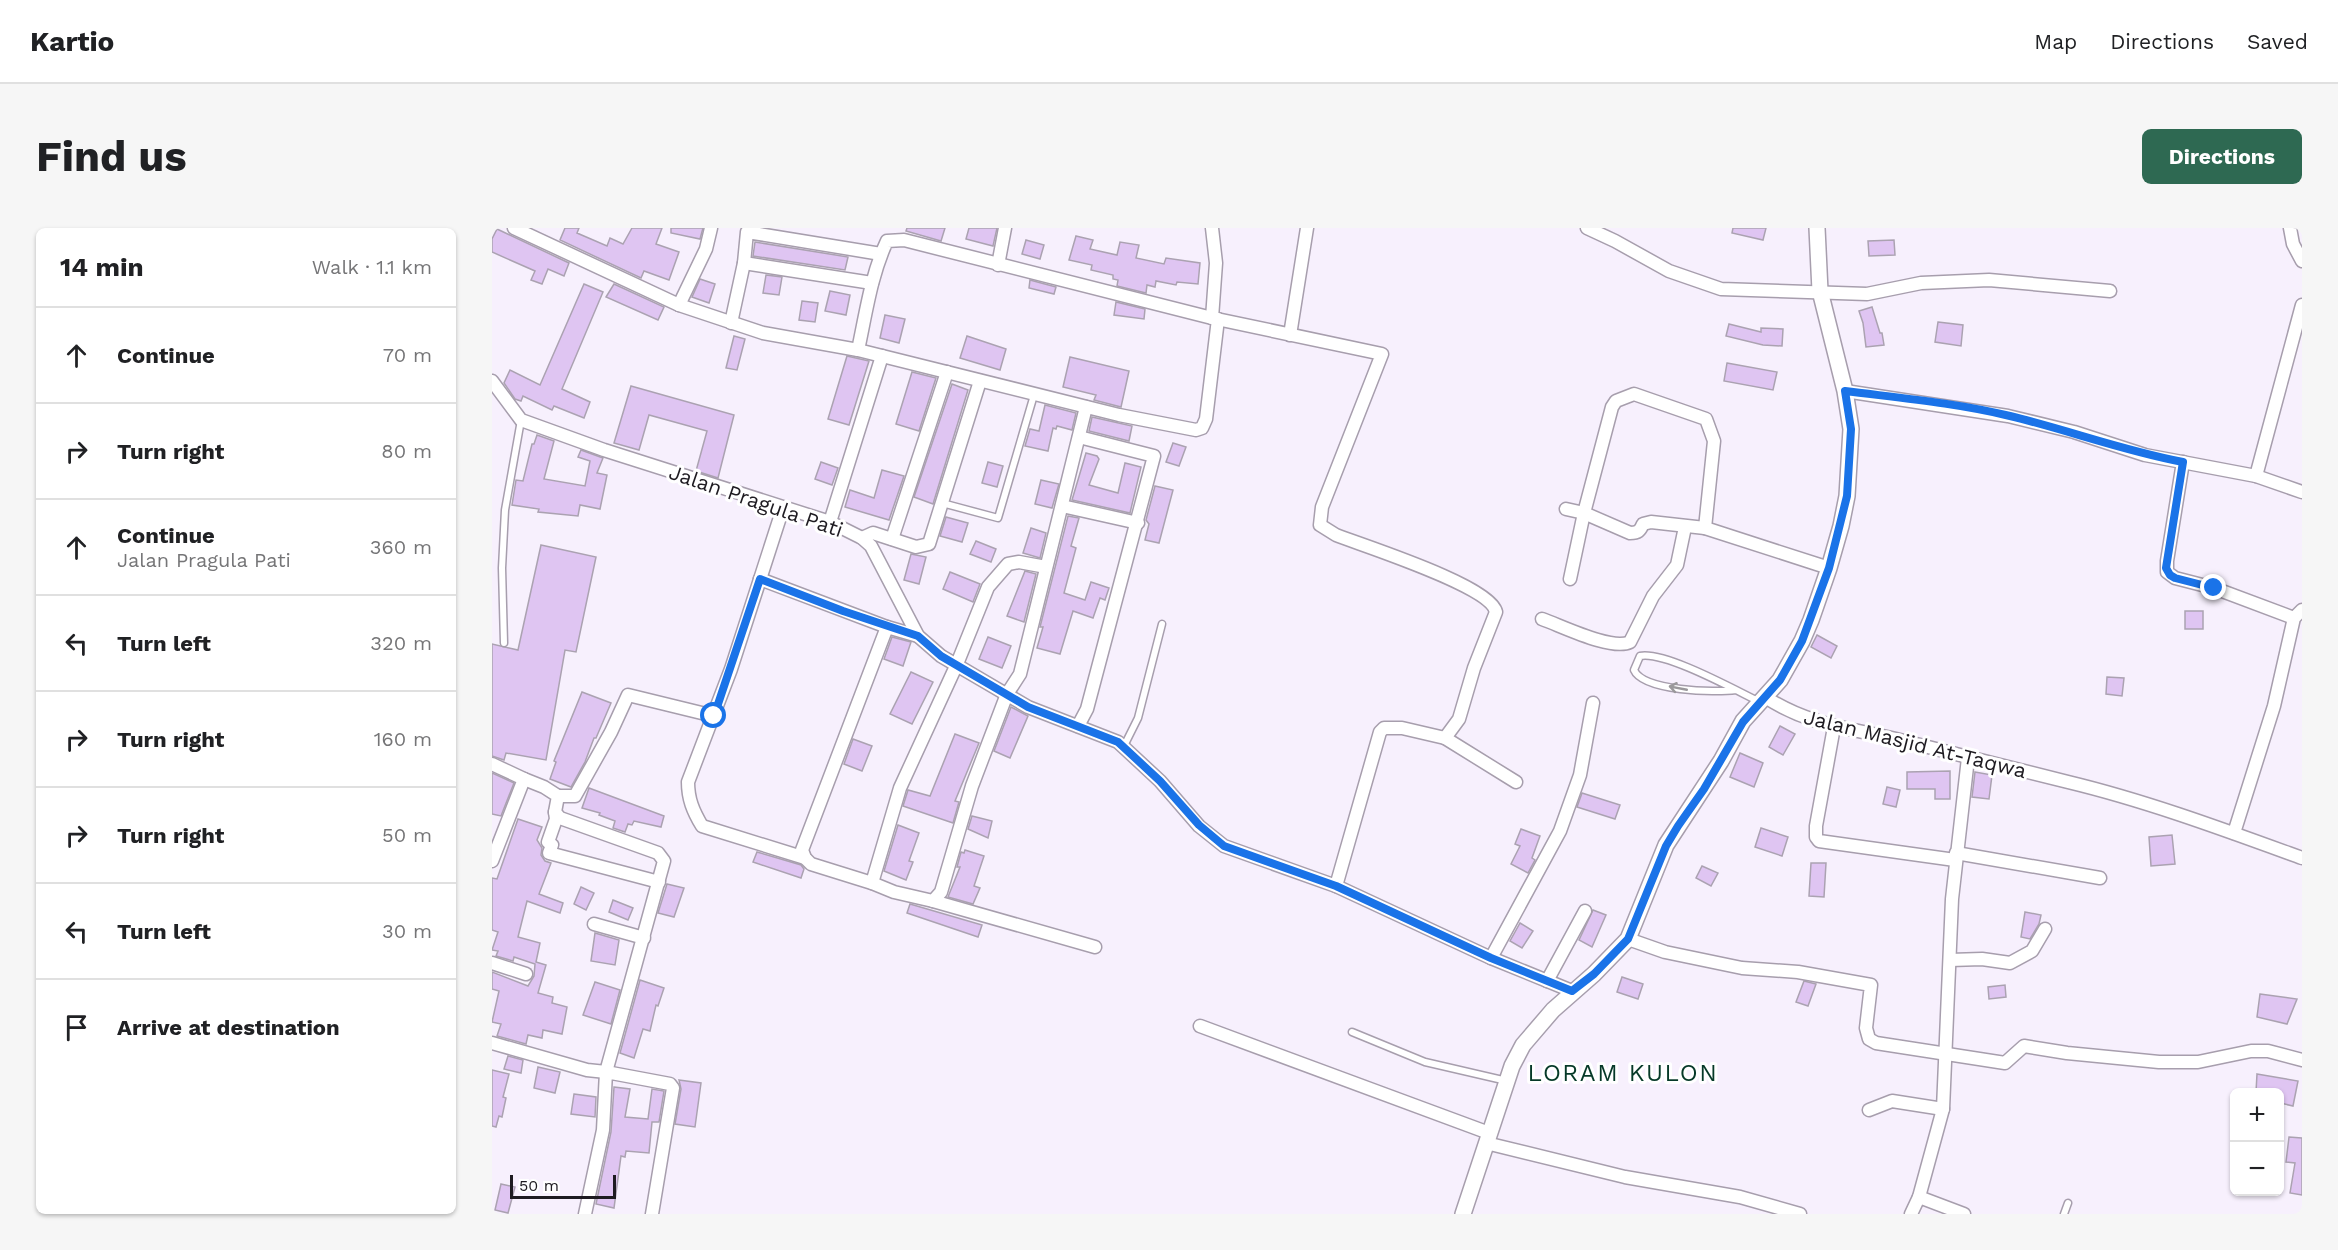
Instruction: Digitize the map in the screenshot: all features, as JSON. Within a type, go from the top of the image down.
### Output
[{"type":"street","points":[[514,228],[679,305],[763,333],[858,350],[1034,395],[1164,425],[1196,430],[1202,428],[1206,419],[1215,319],[1216,263],[1212,228]]},
{"type":"street","points":[[679,305],[706,249],[711,228]]},
{"type":"street","points":[[998,265],[1005,228]]},
{"type":"street","points":[[1290,335],[1307,228]]},
{"type":"street","points":[[1587,228],[1669,271],[1721,289],[1867,294],[1921,283],[1989,280],[2110,291]]},
{"type":"street","points":[[1463,1214],[1512,1066],[1523,1045],[1553,1010],[1594,974],[1628,939],[1666,846],[1721,761],[1735,733],[1780,680],[1802,641],[1829,568],[1841,526],[1849,475],[1851,429],[1845,391],[1820,291],[1817,228]]},
{"type":"street","points":[[2290,228],[2293,244],[2302,261]]},
{"type":"street","points":[[731,323],[744,263],[747,232],[881,254]]},
{"type":"street","points":[[858,350],[872,283],[881,254],[887,241],[904,240],[998,265],[1148,300],[1215,319],[1382,354],[1322,507],[1320,525],[1336,535],[1452,578],[1491,603],[1495,608],[1496,616],[1474,668],[1459,719],[1445,738]]},
{"type":"street","points":[[744,263],[872,283]]},
{"type":"street","points":[[2256,476],[2302,305]]},
{"type":"street","points":[[830,522],[882,356]]},
{"type":"street","points":[[892,539],[947,372]]},
{"type":"street","points":[[492,381],[521,420]]},
{"type":"street","points":[[862,538],[873,533],[916,547],[929,544],[980,381]]},
{"type":"street","points":[[1845,391],[1987,411],[2074,432],[2145,455],[2256,476],[2302,492]]},
{"type":"street","points":[[1570,579],[1584,513],[1612,407],[1616,401],[1634,394],[1706,419],[1714,441],[1705,528]]},
{"type":"street","points":[[933,901],[941,892],[972,786],[1007,694],[1020,674],[1086,407]]},
{"type":"street","name":"Jalan Pragula Pati","points":[[521,420],[604,450],[830,522],[862,538],[871,546],[918,636],[941,656],[1028,707],[1124,746],[1160,781],[1199,825],[1224,846],[1336,886],[1491,958],[1572,991]]},
{"type":"street","points":[[1078,726],[1087,708],[1154,456],[1079,437]]},
{"type":"street","points":[[2183,462],[2167,572],[2175,578],[2298,614],[2274,706],[2234,833],[2302,858]]},
{"type":"street","points":[[1062,506],[1138,523]]},
{"type":"street","points":[[783,508],[714,716],[688,782],[690,803],[702,825],[805,858],[811,864],[894,892],[1095,947]]},
{"type":"street","points":[[1566,509],[1584,513],[1630,533],[1640,530],[1647,522],[1705,528],[1829,568]]},
{"type":"street","points":[[1542,620],[1611,644],[1624,645],[1630,642],[1653,596],[1677,565],[1685,527]]},
{"type":"street","points":[[872,883],[900,788],[957,664],[988,587],[1003,567],[1008,564],[1019,562],[1046,567]]},
{"type":"street","points":[[760,579],[887,627],[918,636]]},
{"type":"street","points":[[805,858],[802,846],[826,790],[887,627]]},
{"type":"street","points":[[492,764],[544,787],[558,796],[575,796],[611,732],[626,696],[631,695],[714,716]]},
{"type":"street","name":"Jalan Masjid At-Taqwa","points":[[1763,700],[1796,715],[1834,727],[1901,740],[2103,791],[2234,833]]},
{"type":"street","points":[[1491,958],[1560,831],[1580,775],[1593,703]]},
{"type":"street","points":[[1834,727],[1816,826],[1816,837],[1819,842],[1956,856],[2100,878]]},
{"type":"street","points":[[1336,886],[1380,732],[1384,728],[1402,729],[1445,738],[1516,782]]},
{"type":"street","points":[[1911,1214],[1943,1109],[1956,856],[1968,758]]},
{"type":"street","points":[[492,861],[524,779]]},
{"type":"street","points":[[558,796],[556,819],[548,842],[552,844],[549,854],[659,882]]},
{"type":"street","points":[[555,812],[560,818],[661,855],[664,861],[645,938],[606,1072],[603,1130],[585,1214]]},
{"type":"street","points":[[1547,981],[1585,911]]},
{"type":"street","points":[[594,924],[645,938]]},
{"type":"street","points":[[1950,960],[1982,959],[2010,963],[2032,951],[2045,929]]},
{"type":"street","points":[[1628,939],[1665,952],[1742,968],[1798,972],[1871,986],[1866,1028],[1869,1039],[1876,1043],[2006,1063],[2020,1048],[2030,1046],[2067,1053],[2160,1062],[2198,1062],[2251,1051],[2268,1051],[2302,1060]]},
{"type":"street","points":[[492,963],[526,974]]},
{"type":"street","points":[[1200,1026],[1487,1138],[1625,1177],[1740,1197],[1800,1214]]},
{"type":"street","points":[[492,1043],[587,1070],[670,1084],[673,1088],[652,1214]]},
{"type":"street","points":[[1869,1110],[1892,1101],[1943,1109]]},
{"type":"street","points":[[1918,1197],[1964,1214]]},
{"type":"lane","points":[[942,503],[998,518],[1034,395]]},
{"type":"lane","points":[[504,644],[502,568],[505,510],[521,420]]},
{"type":"lane","points":[[1124,746],[1138,718],[1162,624]]},
{"type":"lane","points":[[1736,690],[1708,693],[1672,687],[1643,681],[1637,677],[1634,670],[1640,656],[1649,655],[1679,664],[1763,700]]},
{"type":"lane","points":[[1352,1032],[1425,1062],[1507,1081]]},
{"type":"lane","points":[[2064,1214],[2068,1203]]},
{"type":"building","points":[[565,228],[579,228],[577,233],[607,246],[610,238],[623,244],[632,228],[662,228],[656,244],[679,252],[669,280],[644,271],[641,278],[560,240]]},
{"type":"building","points":[[671,228],[703,228],[700,239],[671,233]]},
{"type":"building","points":[[907,228],[945,228],[941,241],[906,231]]},
{"type":"building","points":[[969,228],[997,228],[993,246],[966,239]]},
{"type":"building","points":[[1733,228],[1766,228],[1763,240],[1732,233]]},
{"type":"building","points":[[497,229],[569,263],[564,276],[548,269],[542,284],[531,280],[535,271],[492,252],[492,239]]},
{"type":"building","points":[[1076,236],[1093,240],[1090,249],[1117,255],[1120,242],[1139,245],[1136,258],[1164,264],[1166,258],[1200,263],[1198,284],[1177,282],[1176,285],[1156,281],[1155,287],[1147,285],[1146,293],[1117,286],[1118,280],[1113,279],[1113,275],[1091,270],[1092,265],[1069,260]]},
{"type":"building","points":[[1026,240],[1044,245],[1040,259],[1022,254]]},
{"type":"building","points":[[1894,240],[1895,255],[1869,256],[1868,241]]},
{"type":"building","points":[[755,242],[848,257],[845,270],[753,256]]},
{"type":"building","points":[[766,275],[782,277],[779,295],[763,293]]},
{"type":"building","points":[[700,279],[715,284],[709,303],[692,297]]},
{"type":"building","points":[[1030,280],[1056,287],[1054,294],[1029,288]]},
{"type":"building","points":[[584,284],[603,292],[562,389],[590,402],[584,418],[554,406],[552,410],[523,396],[521,401],[515,399],[504,383],[510,370],[540,385]]},
{"type":"building","points":[[614,284],[664,307],[658,320],[606,297]]},
{"type":"building","points":[[830,291],[850,295],[846,315],[825,311]]},
{"type":"building","points":[[802,301],[818,303],[815,322],[799,320]]},
{"type":"building","points":[[1116,302],[1145,309],[1144,319],[1114,315]]},
{"type":"building","points":[[1872,307],[1884,345],[1866,347],[1859,311]]},
{"type":"building","points":[[885,315],[905,319],[899,343],[880,338]]},
{"type":"building","points":[[1938,322],[1963,325],[1961,346],[1935,342]]},
{"type":"building","points":[[1729,324],[1761,332],[1761,328],[1783,329],[1782,346],[1763,345],[1726,336]]},
{"type":"building","points":[[734,336],[745,339],[737,370],[726,368]]},
{"type":"building","points":[[967,336],[1006,349],[1000,370],[960,358]]},
{"type":"building","points":[[847,356],[869,361],[849,425],[828,419]]},
{"type":"building","points":[[1070,357],[1129,371],[1121,407],[1094,400],[1096,395],[1063,387]]},
{"type":"building","points":[[1727,363],[1777,372],[1773,390],[1724,381]]},
{"type":"building","points":[[912,372],[936,378],[919,431],[896,424]]},
{"type":"building","points":[[952,384],[968,390],[933,504],[914,497]]},
{"type":"building","points":[[631,386],[734,415],[718,478],[696,471],[707,431],[649,415],[639,450],[614,443]]},
{"type":"building","points":[[1045,405],[1076,413],[1072,430],[1057,426],[1056,429],[1053,428],[1048,451],[1025,446],[1030,429],[1039,431]]},
{"type":"building","points":[[1092,417],[1132,426],[1129,441],[1089,431]]},
{"type":"building","points":[[537,435],[554,441],[544,479],[585,486],[590,461],[578,457],[581,450],[603,458],[597,473],[607,475],[600,509],[580,505],[578,516],[538,512],[539,509],[512,505],[516,480],[523,481],[532,444]]},
{"type":"building","points":[[1173,443],[1186,447],[1179,466],[1166,462]]},
{"type":"building","points":[[1086,453],[1097,456],[1099,459],[1089,485],[1118,493],[1125,463],[1141,467],[1130,513],[1072,500]]},
{"type":"building","points":[[821,462],[838,468],[832,485],[815,479]]},
{"type":"building","points":[[988,462],[1003,466],[997,487],[982,483]]},
{"type":"building","points":[[882,470],[904,476],[889,520],[845,507],[850,490],[874,498]]},
{"type":"building","points":[[1041,480],[1059,484],[1052,508],[1035,504]]},
{"type":"building","points":[[1155,486],[1173,490],[1159,543],[1145,540],[1149,524],[1146,520]]},
{"type":"building","points":[[1068,516],[1079,518],[1071,546],[1076,548],[1064,593],[1085,600],[1091,582],[1109,588],[1105,600],[1100,598],[1093,618],[1073,611],[1060,654],[1037,648],[1043,627],[1040,627]]},
{"type":"building","points":[[946,517],[968,523],[962,542],[940,536]]},
{"type":"building","points":[[1031,528],[1046,533],[1040,558],[1023,553]]},
{"type":"building","points":[[976,541],[996,549],[991,562],[970,554]]},
{"type":"building","points":[[541,545],[596,557],[576,652],[565,650],[546,760],[506,753],[504,760],[492,756],[492,644],[518,650]]},
{"type":"building","points":[[911,554],[926,557],[919,584],[904,580]]},
{"type":"building","points":[[1025,571],[1036,574],[1024,622],[1007,616]]},
{"type":"building","points":[[950,572],[980,584],[973,602],[943,589]]},
{"type":"building","points":[[2185,611],[2203,611],[2203,629],[2185,629]]},
{"type":"building","points":[[1817,635],[1837,646],[1831,658],[1811,647]]},
{"type":"building","points":[[892,637],[911,642],[903,666],[884,659]]},
{"type":"building","points":[[988,637],[1011,646],[1002,668],[979,659]]},
{"type":"building","points":[[911,672],[933,682],[912,724],[890,714]]},
{"type":"building","points":[[2107,677],[2124,678],[2122,696],[2106,694]]},
{"type":"building","points":[[582,692],[611,703],[585,762],[571,787],[550,779],[556,762],[554,761]]},
{"type":"building","points":[[1011,707],[1028,716],[1010,758],[994,751]]},
{"type":"building","points":[[1780,726],[1795,734],[1783,755],[1769,747]]},
{"type":"building","points":[[955,734],[979,743],[955,801],[959,802],[953,823],[903,806],[908,790],[930,796]]},
{"type":"building","points":[[853,739],[872,746],[862,771],[844,764]]},
{"type":"building","points":[[1740,753],[1763,763],[1754,787],[1730,777]]},
{"type":"building","points":[[1950,771],[1950,799],[1935,799],[1935,789],[1907,789],[1907,772]]},
{"type":"building","points":[[1975,772],[1992,775],[1989,799],[1972,797]]},
{"type":"building","points":[[492,773],[514,783],[501,816],[492,814]]},
{"type":"building","points":[[1887,787],[1900,790],[1896,807],[1883,804]]},
{"type":"building","points":[[589,788],[664,816],[661,827],[634,821],[632,825],[628,824],[625,832],[613,828],[615,821],[599,815],[600,813],[582,808]]},
{"type":"building","points":[[1582,793],[1620,805],[1615,819],[1577,807]]},
{"type":"building","points":[[972,816],[992,821],[988,838],[968,829]]},
{"type":"building","points":[[518,819],[542,827],[537,840],[542,848],[541,855],[545,861],[551,863],[539,894],[563,903],[560,913],[527,901],[518,937],[540,943],[536,962],[546,965],[538,993],[553,997],[552,1003],[567,1007],[562,1034],[543,1030],[542,1038],[528,1035],[526,1044],[497,1036],[501,1024],[492,1022],[499,991],[492,989],[492,972],[528,986],[534,976],[535,964],[514,957],[513,961],[496,956],[498,951],[492,950],[498,932],[492,930],[492,878],[497,879]]},
{"type":"building","points":[[898,825],[919,833],[909,861],[913,862],[906,880],[884,871]]},
{"type":"building","points":[[1761,828],[1788,837],[1782,856],[1755,847]]},
{"type":"building","points":[[1521,829],[1540,836],[1532,858],[1535,860],[1528,873],[1511,864],[1520,846],[1515,844]]},
{"type":"building","points":[[2172,835],[2175,864],[2151,866],[2149,837]]},
{"type":"building","points":[[965,850],[984,856],[974,886],[980,888],[973,904],[948,897],[960,867],[957,867],[961,852],[964,853]]},
{"type":"building","points":[[757,852],[801,865],[804,869],[801,878],[753,862]]},
{"type":"building","points":[[1811,863],[1826,863],[1824,897],[1809,896]]},
{"type":"building","points":[[1702,866],[1718,873],[1711,886],[1696,878]]},
{"type":"building","points":[[667,884],[684,888],[674,917],[658,913]]},
{"type":"building","points":[[581,887],[594,893],[586,910],[574,904]]},
{"type":"building","points":[[613,900],[633,908],[628,920],[609,912]]},
{"type":"building","points":[[910,904],[982,925],[978,937],[907,913]]},
{"type":"building","points":[[1593,910],[1606,915],[1592,947],[1579,940]]},
{"type":"building","points":[[2025,912],[2041,915],[2039,924],[2030,939],[2021,937]]},
{"type":"building","points":[[1520,923],[1533,931],[1522,948],[1510,941]]},
{"type":"building","points":[[595,933],[619,940],[615,965],[591,961]]},
{"type":"building","points":[[1622,977],[1643,984],[1638,999],[1617,992]]},
{"type":"building","points":[[640,980],[664,988],[658,1006],[656,1005],[650,1031],[643,1029],[634,1058],[620,1053]]},
{"type":"building","points":[[1804,981],[1816,984],[1808,1006],[1796,1002]]},
{"type":"building","points":[[595,982],[620,990],[611,1024],[583,1015]]},
{"type":"building","points":[[2005,985],[2006,997],[1989,999],[1988,987]]},
{"type":"building","points":[[2260,994],[2297,999],[2287,1024],[2257,1017]]},
{"type":"building","points":[[508,1056],[523,1060],[521,1073],[504,1069]]},
{"type":"building","points":[[538,1067],[560,1072],[555,1093],[534,1088]]},
{"type":"building","points":[[492,1070],[509,1074],[503,1097],[506,1098],[502,1117],[499,1116],[496,1127],[492,1126]]},
{"type":"building","points":[[2257,1074],[2298,1081],[2293,1106],[2284,1104],[2284,1088],[2256,1088]]},
{"type":"building","points":[[679,1080],[701,1083],[695,1127],[675,1124],[681,1089]]},
{"type":"building","points":[[614,1087],[630,1089],[625,1117],[648,1119],[652,1089],[664,1091],[659,1122],[652,1122],[649,1153],[626,1151],[625,1157],[621,1156],[614,1208],[596,1204],[611,1132]]},
{"type":"building","points":[[574,1094],[596,1097],[595,1117],[571,1114]]},
{"type":"building","points":[[2289,1137],[2302,1138],[2302,1195],[2290,1193],[2295,1163],[2286,1162]]},
{"type":"building","points":[[501,1184],[515,1187],[508,1213],[495,1210]]},
{"type":"district","name":"LORAM KULON","points":[[1623,1073]]},
{"type":"route","points":[[714,716],[760,579],[887,627],[918,636],[941,656],[1028,707],[1118,742],[1160,781],[1199,825],[1224,846],[1255,859],[1336,886],[1491,958],[1572,991],[1594,974],[1628,939],[1666,846],[1704,789],[1735,733],[1753,708],[1766,698],[1780,680],[1802,641],[1829,568],[1847,496],[1851,429],[1845,391],[1987,411],[2074,432],[2145,455],[2183,462],[2166,568],[2167,572],[2175,578],[2214,588]]}]
